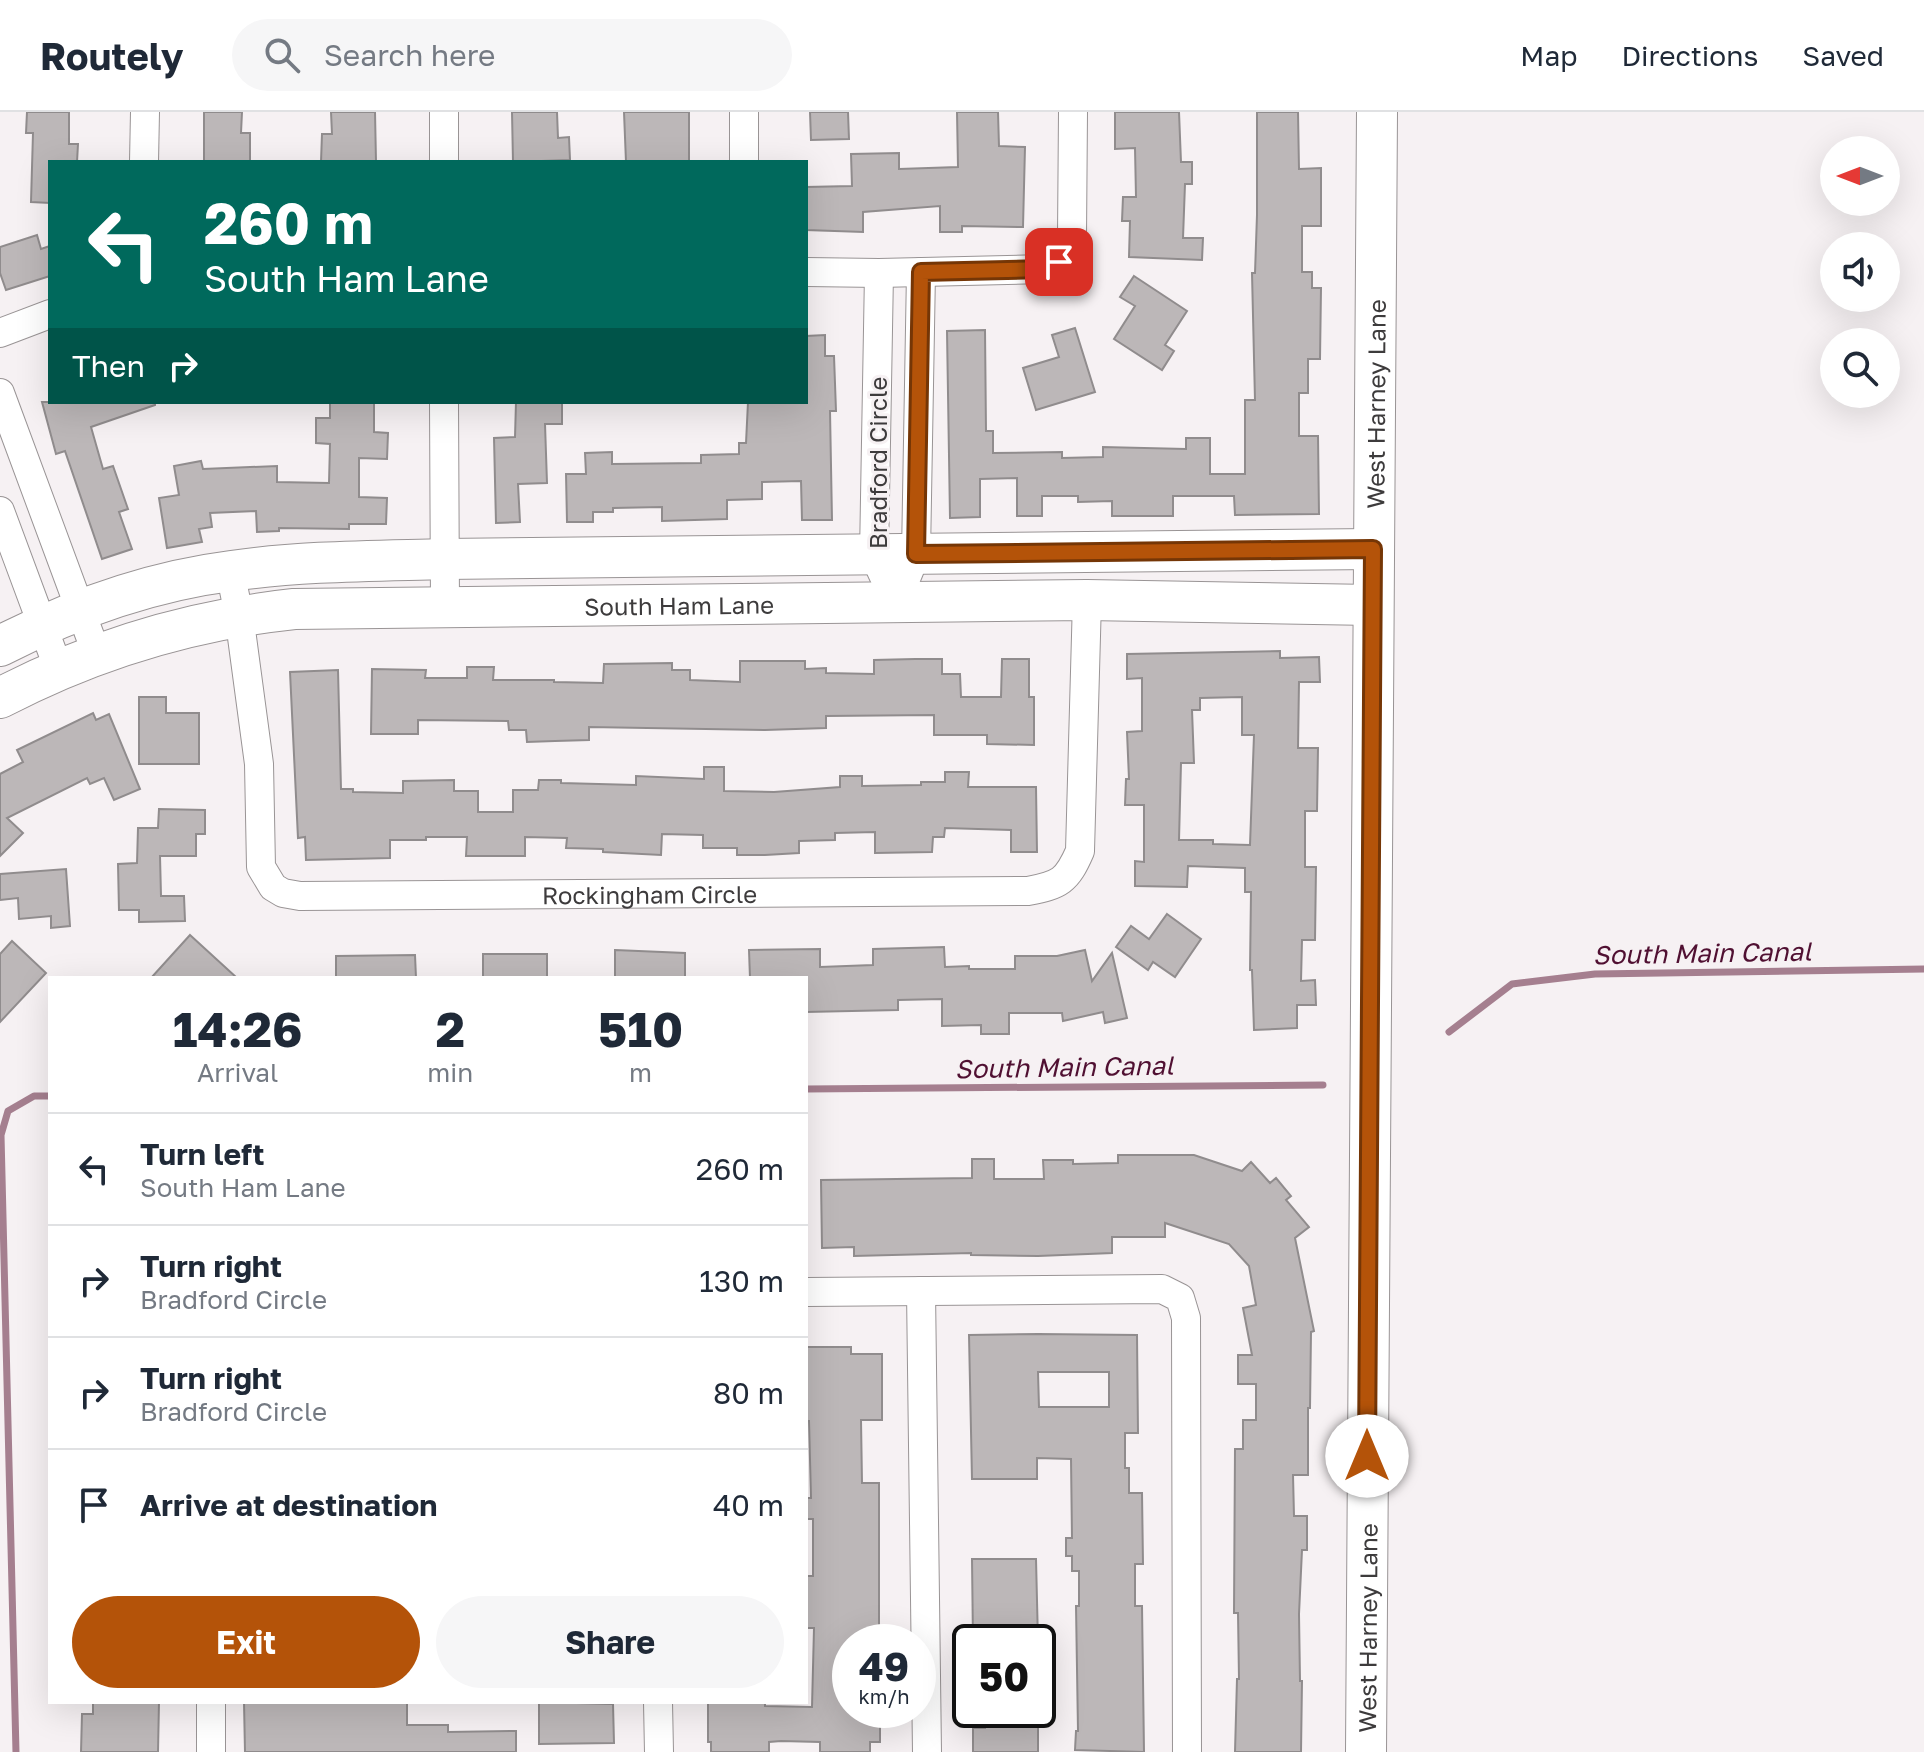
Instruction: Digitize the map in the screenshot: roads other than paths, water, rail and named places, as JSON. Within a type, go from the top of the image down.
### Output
[{"type":"main road","name":"West Harney Lane","points":[[1366,1752],[1377,112]]},
{"type":"main road","name":"South Ham Lane","points":[[0,646],[130,593],[193,577],[292,564],[444,559],[1373,549]]},
{"type":"main road","name":"South Ham Lane","points":[[0,698],[59,670],[138,639],[239,615],[294,609],[1087,600],[1372,605]]},
{"type":"street","points":[[144,160],[145,112]]},
{"type":"street","points":[[444,112],[444,160]]},
{"type":"street","points":[[744,112],[744,160]]},
{"type":"street","points":[[808,272],[1044,269],[1059,262],[1072,236],[1073,112]]},
{"type":"street","name":"Bradford Circle","points":[[896,603],[916,554],[921,272]]},
{"type":"street","name":"Bradford Circle","points":[[879,273],[874,555],[896,603]]},
{"type":"street","points":[[0,333],[48,315]]},
{"type":"street","points":[[0,393],[97,655]]},
{"type":"street","points":[[444,404],[445,606]]},
{"type":"street","points":[[0,511],[59,670]]},
{"type":"street","name":"Rockingham Circle","points":[[230,571],[259,764],[261,867],[273,887],[283,893],[316,896],[1028,891],[1055,886],[1070,873],[1080,851],[1087,600]]},
{"type":"street","points":[[808,1292],[1162,1289],[1180,1298],[1186,1318],[1187,1752]]},
{"type":"street","points":[[921,1291],[927,1752]]},
{"type":"street","points":[[211,1704],[211,1752]]},
{"type":"street","points":[[658,1704],[659,1752]]},
{"type":"waterway","name":"South Main Canal","points":[[1449,1032],[1512,984],[1595,974],[1924,969]]},
{"type":"waterway","name":"South Main Canal","points":[[808,1089],[1323,1085]]},
{"type":"waterway","name":"South Main Canal","points":[[16,1752],[1,1135],[8,1111],[34,1096],[48,1096]]}]
